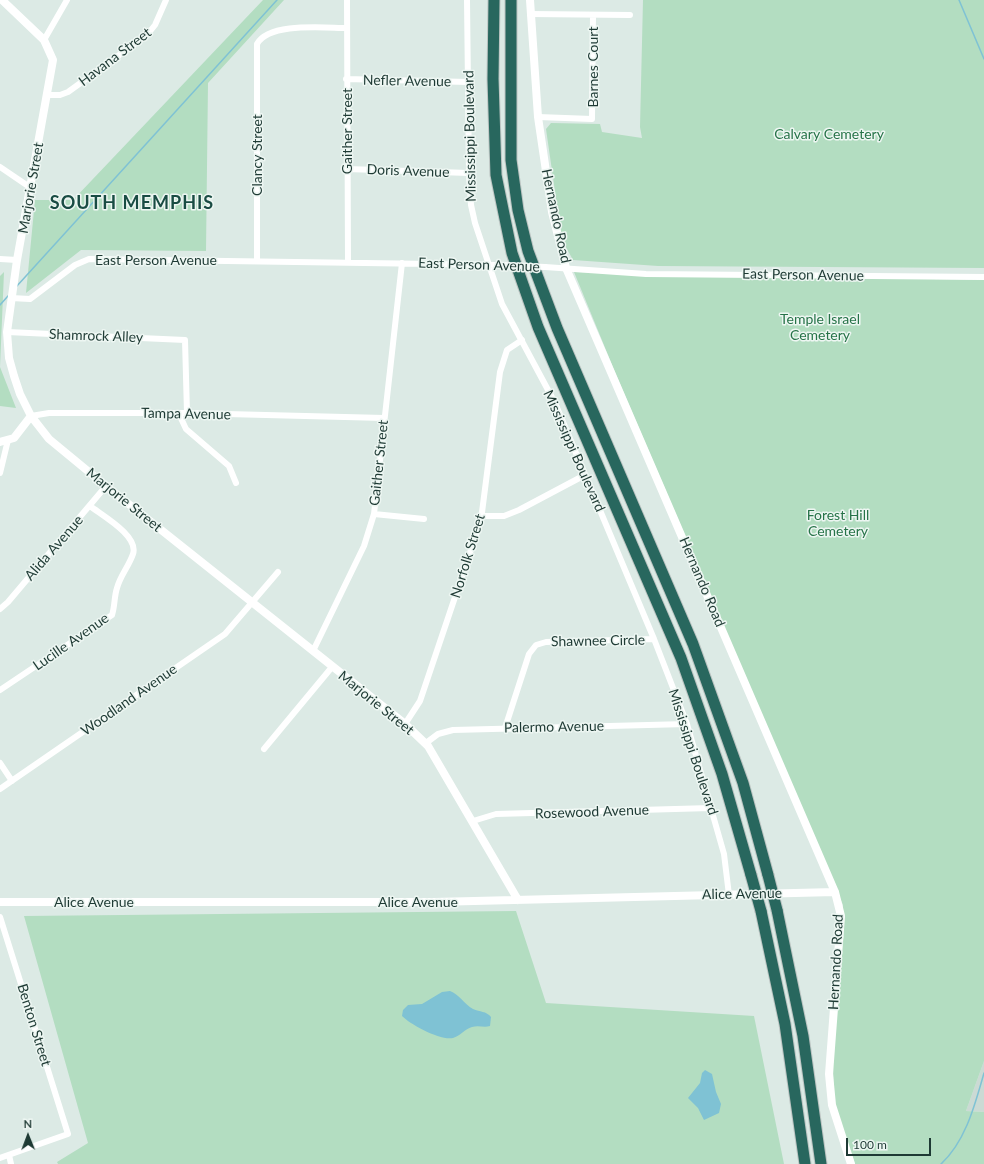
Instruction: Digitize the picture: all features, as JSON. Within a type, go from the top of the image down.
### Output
[{"type":"highway","points":[[494,0],[492,79],[496,176],[512,253],[528,301],[546,345],[681,658],[722,774],[761,911],[786,1030],[805,1164]]},
{"type":"highway","points":[[511,0],[511,160],[517,204],[528,251],[557,328],[693,644],[743,783],[777,910],[802,1030],[821,1164]]},
{"type":"street","name":"Marjorie Street","points":[[2,0],[44,40],[52,60],[11,298],[7,332],[9,358],[14,376],[20,394],[31,416],[49,439],[251,603],[405,724],[426,743],[518,900]]},
{"type":"street","points":[[44,40],[67,0]]},
{"type":"street","name":"Havana Street","points":[[47,95],[60,95],[68,92],[147,35],[155,25],[166,0]]},
{"type":"street","name":"Gaither Street","points":[[347,0],[346,79],[348,262]]},
{"type":"street","name":"Mississippi Boulevard","points":[[467,0],[469,173],[471,206],[488,265],[502,304],[554,403],[654,639],[687,724],[724,854],[729,895]]},
{"type":"street","name":"Hernando Road","points":[[530,0],[538,117],[552,212],[566,268],[835,892],[841,916],[829,1074],[832,1105],[851,1164]]},
{"type":"street","points":[[530,14],[630,15]]},
{"type":"street","name":"Barnes Court","points":[[538,117],[592,119],[593,15]]},
{"type":"street","name":"Clancy Street","points":[[257,260],[256,49],[260,39],[277,30],[347,28]]},
{"type":"street","name":"Nefler Avenue","points":[[346,79],[468,82]]},
{"type":"street","points":[[0,167],[31,188]]},
{"type":"street","name":"Doris Avenue","points":[[347,169],[469,173]]},
{"type":"street","points":[[0,259],[18,260]]},
{"type":"street","name":"East Person Avenue","points":[[11,298],[30,299],[75,265],[89,259],[257,260],[502,265],[646,274],[984,277]]},
{"type":"street","name":"Gaither Street","points":[[313,651],[364,546],[374,514],[402,263]]},
{"type":"street","name":"Shamrock Alley","points":[[7,332],[185,340],[187,413]]},
{"type":"street","name":"Norfolk Street","points":[[405,724],[420,701],[482,516],[500,372],[507,350],[522,340]]},
{"type":"street","name":"Tampa Avenue","points":[[31,416],[49,413],[187,413],[384,418]]},
{"type":"street","points":[[179,414],[186,429],[229,466],[236,483]]},
{"type":"street","points":[[0,474],[4,441],[14,438],[31,416]]},
{"type":"street","points":[[482,516],[504,516],[585,475]]},
{"type":"street","name":"Alida Avenue","points":[[0,608],[106,486]]},
{"type":"street","name":"Lucille Avenue","points":[[0,690],[112,615],[115,607],[116,589],[133,554],[134,546],[131,540],[124,533],[90,506]]},
{"type":"street","points":[[374,514],[424,518]]},
{"type":"street","name":"Woodland Avenue","points":[[0,789],[225,634],[278,572]]},
{"type":"street","name":"Shawnee Circle","points":[[505,728],[529,654],[536,645],[550,642],[654,639]]},
{"type":"street","points":[[264,748],[332,667]]},
{"type":"street","name":"Palermo Avenue","points":[[426,743],[438,734],[445,731],[505,728],[687,724]]},
{"type":"street","points":[[0,763],[12,781]]},
{"type":"street","name":"Rosewood Avenue","points":[[473,821],[496,814],[711,808]]},
{"type":"street","name":"Alice Avenue","points":[[0,902],[434,902],[835,892]]},
{"type":"street","name":"Benton Street","points":[[0,917],[68,1134],[9,1155]]},
{"type":"street","points":[[0,1158],[9,1155],[11,1164]]},
{"type":"shaded area","points":[[984,1061],[984,1112],[966,1111]]},
{"type":"green space","points":[[263,0],[284,0],[208,83],[206,251],[81,250],[26,293],[35,200],[73,200]]},
{"type":"green space","name":"Calvary Cemetery","points":[[643,0],[984,0],[984,268],[658,266],[573,260],[562,240],[546,129],[551,123],[600,124],[602,132],[642,138],[640,127]]},
{"type":"green space","points":[[4,272],[0,367],[0,276]]},
{"type":"green space","name":"Forest Hill Cemetery","points":[[574,272],[984,280],[984,1061],[966,1111],[984,1112],[984,1164],[855,1164],[834,1104],[833,1064],[843,905],[615,372]]},
{"type":"green space","points":[[0,367],[16,408],[0,406]]},
{"type":"green space","points":[[516,911],[546,1003],[754,1016],[784,1164],[58,1164],[57,1162],[88,1143],[24,916]]},
{"type":"water","points":[[450,991],[456,994],[473,1009],[489,1015],[491,1017],[490,1026],[472,1027],[456,1037],[448,1038],[426,1032],[402,1016],[403,1010],[408,1005],[422,1004],[442,992]]},
{"type":"water","points":[[705,1070],[712,1074],[716,1092],[721,1104],[719,1113],[704,1120],[698,1108],[688,1098],[700,1083],[702,1073]]},
{"type":"waterway","points":[[16,287],[277,0]]},
{"type":"waterway","points":[[959,0],[984,59]]},
{"type":"waterway","points":[[0,305],[8,296]]},
{"type":"waterway","points":[[941,1164],[950,1155],[963,1133],[973,1109],[984,1073]]},
{"type":"district","name":"SOUTH MEMPHIS","points":[[132,203]]},
{"type":"park label","name":"Temple Israel Cemetery","points":[[820,328]]}]
